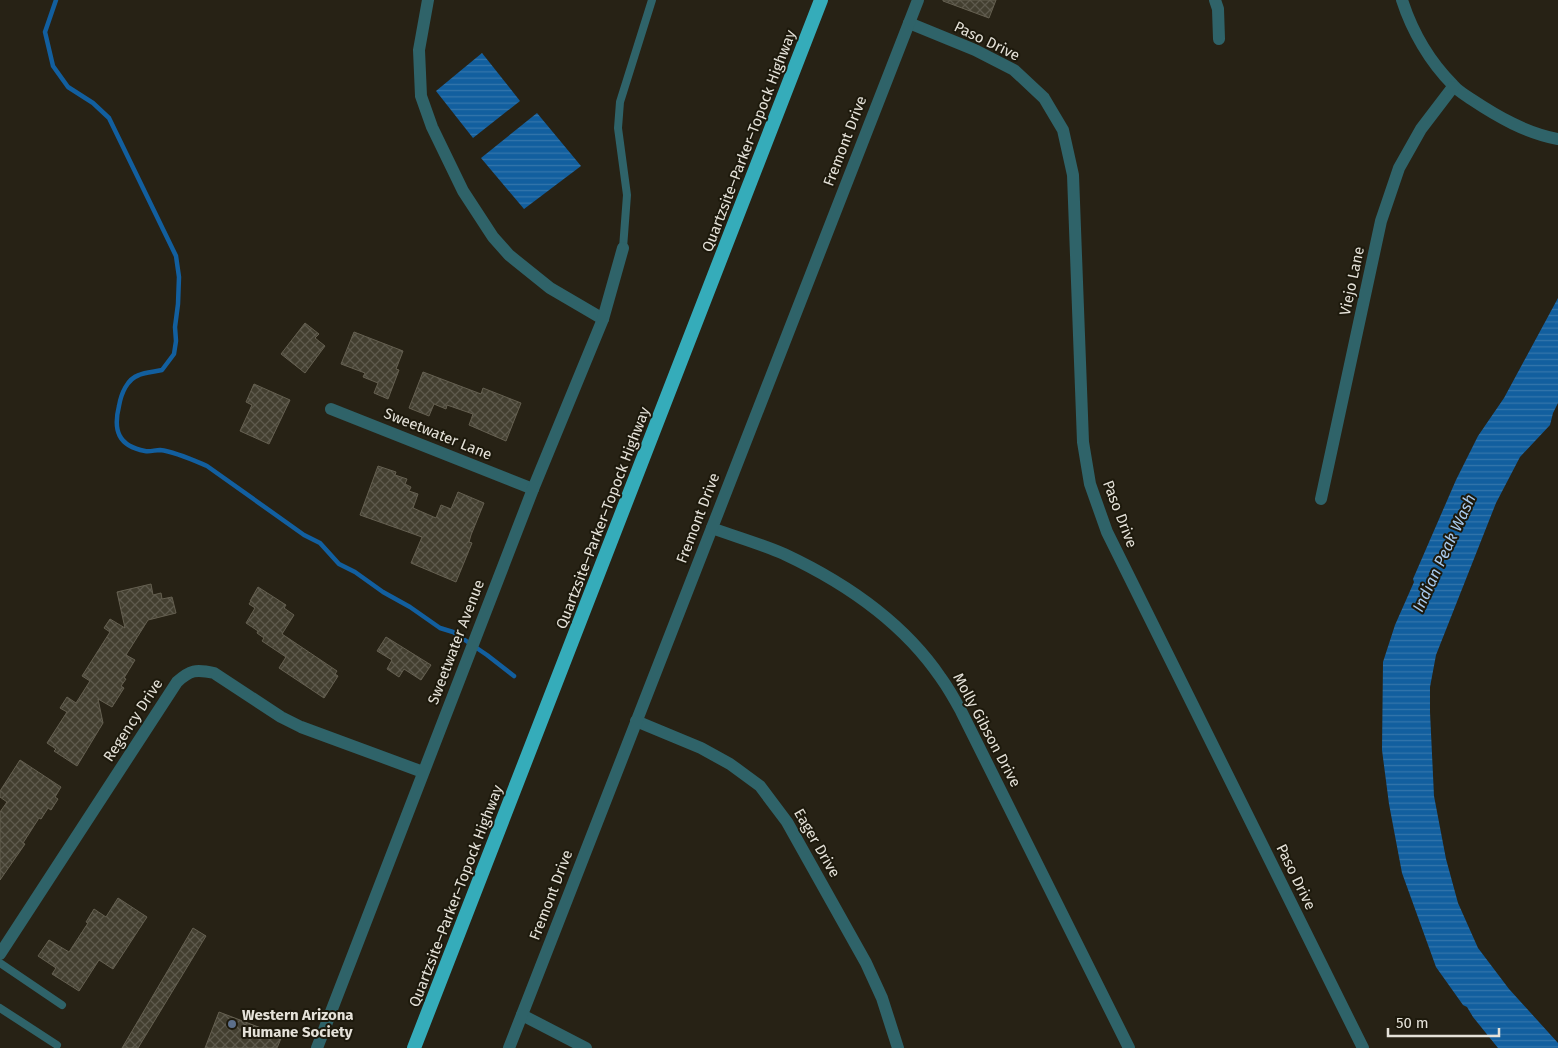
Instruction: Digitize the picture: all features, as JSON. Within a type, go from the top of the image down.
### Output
[{"type":"highway","name":"Quartzsite–Parker–Topock Highway","points":[[414,1048],[821,0]]},
{"type":"street","points":[[428,0],[419,50],[421,96],[432,127],[463,191],[493,237],[515,260],[550,288],[603,319]]},
{"type":"street","name":"Fremont Drive","points":[[509,1048],[918,0]]},
{"type":"street","points":[[1215,0],[1218,9],[1219,38]]},
{"type":"street","points":[[1402,0],[1425,50],[1454,87],[1486,109],[1515,125],[1558,139]]},
{"type":"street","name":"Paso Drive","points":[[909,23],[975,50],[1014,70],[1044,98],[1064,130],[1073,175],[1083,442],[1090,484],[1107,532],[1363,1048]]},
{"type":"street","name":"Viejo Lane","points":[[1321,499],[1381,220],[1399,168],[1421,129],[1454,87]]},
{"type":"street","name":"Sweetwater Avenue","points":[[317,1048],[533,489],[603,319],[623,248]]},
{"type":"street","name":"Sweetwater Lane","points":[[331,409],[533,489]]},
{"type":"street","name":"Molly Gibson Drive","points":[[712,528],[783,554],[828,577],[869,602],[900,629],[922,653],[962,711],[1128,1048]]},
{"type":"street","name":"Regency Drive","points":[[0,954],[177,682],[187,673],[202,670],[214,673],[281,717],[302,727],[423,772]]},
{"type":"street","name":"Eager Drive","points":[[636,721],[701,748],[730,764],[760,786],[787,822],[866,963],[882,998],[898,1048]]},
{"type":"street","points":[[522,1015],[586,1048]]},
{"type":"lane","points":[[623,248],[627,195],[618,128],[620,102],[652,0]]},
{"type":"lane","points":[[0,963],[62,1005]]},
{"type":"lane","points":[[0,1008],[57,1045]]},
{"type":"water","points":[[482,53],[520,101],[473,138],[436,91]]},
{"type":"water","points":[[537,113],[581,166],[524,209],[481,158]]},
{"type":"water","name":"Indian Peak Wash","points":[[1558,298],[1558,403],[1550,425],[1520,457],[1496,503],[1436,655],[1430,687],[1434,796],[1446,859],[1458,903],[1478,948],[1509,989],[1558,1043],[1558,1048],[1498,1048],[1467,1007],[1463,1005],[1436,967],[1402,873],[1389,804],[1382,750],[1383,662],[1395,625],[1414,582],[1413,579],[1456,480],[1478,436],[1504,398]]},
{"type":"building","points":[[943,0],[996,0],[989,18]]},
{"type":"building","points":[[305,323],[319,334],[315,338],[325,346],[305,373],[281,354]]},
{"type":"building","points":[[354,332],[403,351],[396,369],[399,370],[388,399],[374,393],[378,383],[363,377],[365,373],[341,364]]},
{"type":"building","points":[[423,372],[481,394],[483,388],[521,403],[506,441],[469,425],[473,414],[447,405],[446,409],[434,404],[429,416],[409,408]]},
{"type":"building","points":[[254,384],[290,400],[269,444],[240,431],[252,405],[246,402]]},
{"type":"building","points":[[378,466],[396,472],[395,475],[407,479],[405,484],[411,487],[409,491],[418,494],[413,508],[436,518],[441,505],[451,509],[458,492],[484,503],[471,535],[469,542],[472,543],[456,582],[411,563],[422,537],[360,515]]},
{"type":"building","points":[[151,584],[153,595],[161,593],[162,599],[172,597],[176,613],[148,620],[126,655],[135,660],[124,678],[126,679],[121,686],[124,688],[112,707],[98,699],[103,723],[77,766],[54,751],[56,749],[47,743],[67,712],[60,708],[67,697],[76,703],[90,681],[82,676],[110,632],[104,628],[110,619],[125,628],[117,592]]},
{"type":"building","points":[[258,587],[286,605],[284,608],[294,615],[282,634],[337,671],[335,674],[338,676],[324,698],[279,668],[286,657],[262,641],[264,638],[257,633],[258,631],[246,623],[255,608],[249,604]]},
{"type":"building","points":[[386,637],[431,665],[421,680],[404,669],[399,677],[387,669],[392,660],[377,651]]},
{"type":"building","points":[[20,760],[61,787],[55,797],[58,799],[51,810],[48,808],[41,819],[39,818],[23,843],[25,844],[0,880],[0,812],[7,802],[0,797],[0,791]]},
{"type":"building","points":[[118,898],[147,917],[113,969],[99,960],[79,991],[52,974],[56,968],[38,956],[49,940],[69,952],[88,923],[86,922],[94,909],[106,917]]},
{"type":"building","points":[[193,928],[206,936],[138,1048],[122,1048]]},
{"type":"building","name":"Western Arizona Humane Society","points":[[219,1012],[282,1036],[277,1048],[205,1048]]},
{"type":"waterway","points":[[56,0],[45,32],[53,66],[68,87],[93,103],[109,118],[176,256],[179,277],[174,354],[162,370],[139,375],[131,380],[125,388],[117,415],[117,429],[123,441],[136,449],[172,452],[207,466],[304,535],[320,543],[339,564],[355,572],[440,628],[453,632],[514,676]]},
{"type":"place","name":"Western Arizona Humane Society","points":[[232,1024]]}]
